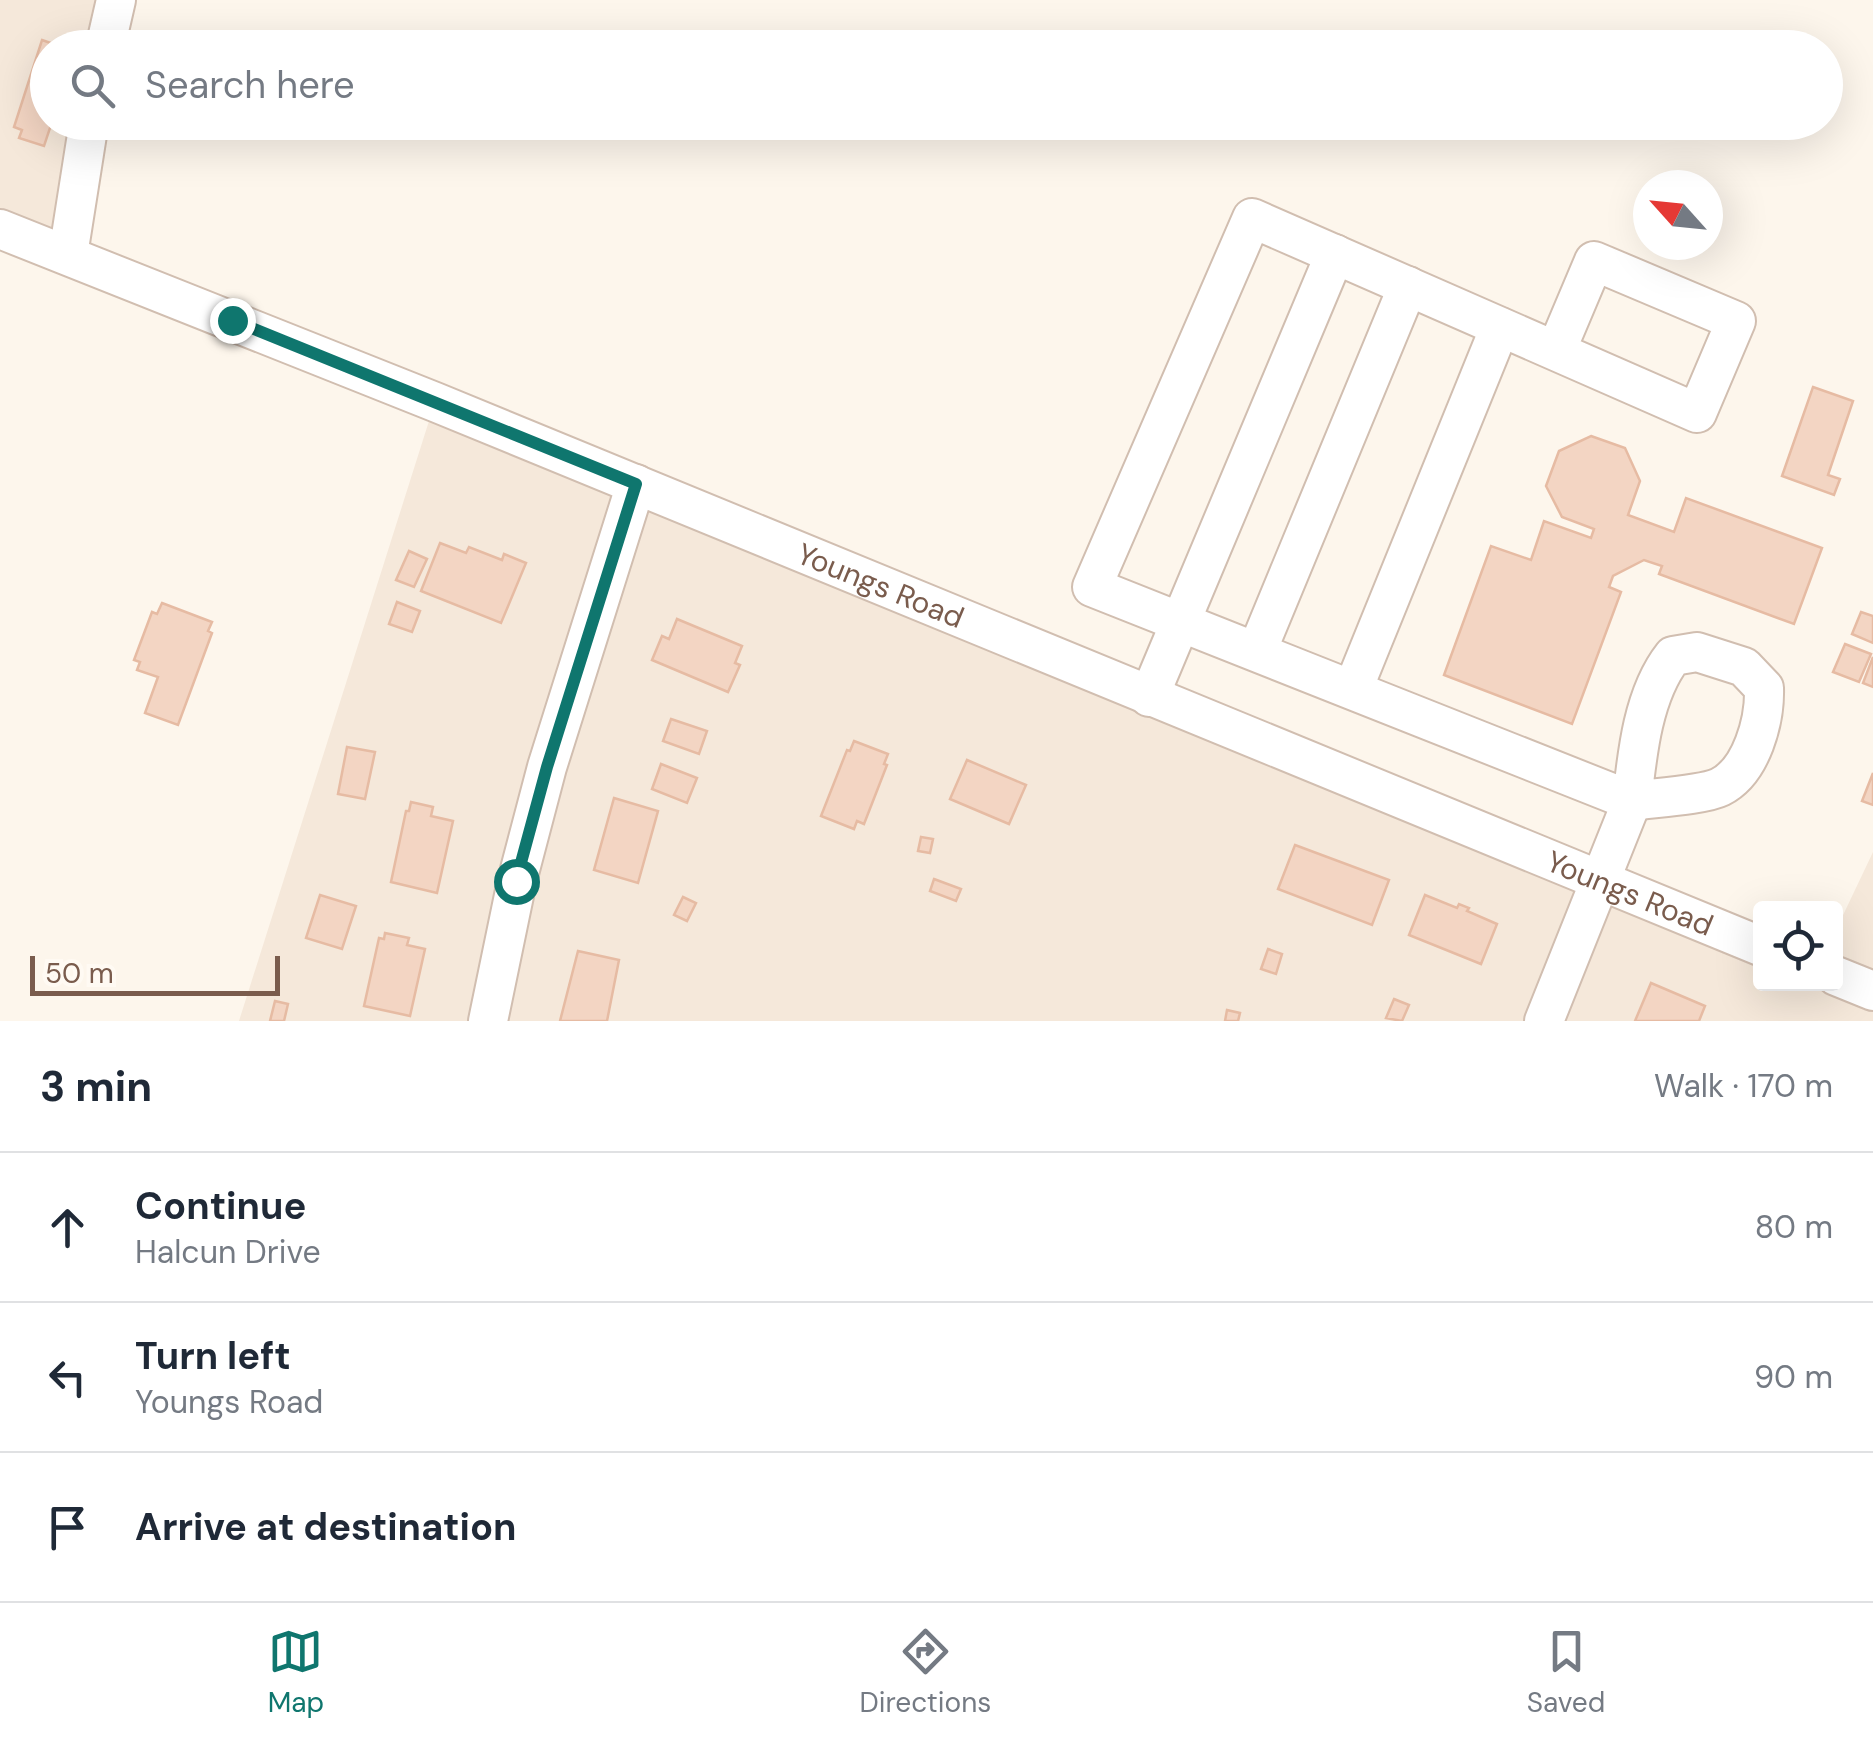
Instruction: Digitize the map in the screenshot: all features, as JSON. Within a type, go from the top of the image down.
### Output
[{"type":"street","points":[[110,30],[116,0]]},
{"type":"street","points":[[68,255],[87,140]]},
{"type":"street","points":[[1544,1021],[1632,801],[1092,587],[1252,218],[1697,413],[1736,321],[1594,261],[1556,351]]},
{"type":"street","name":"Youngs Road","points":[[0,229],[636,484],[1753,943]]},
{"type":"street","points":[[1149,697],[1334,254]]},
{"type":"street","points":[[1257,651],[1408,286]]},
{"type":"street","points":[[1353,689],[1500,326]]},
{"type":"street","points":[[488,1021],[516,881],[547,767],[636,484]]},
{"type":"street","points":[[1843,979],[1873,991]]},
{"type":"shaded area","points":[[0,0],[121,0],[115,30],[30,30],[30,140],[92,140],[68,255],[0,229]]},
{"type":"shaded area","points":[[435,402],[1753,943],[1753,991],[1843,991],[1843,915],[1873,852],[1873,1021],[239,1021]]},
{"type":"building","points":[[30,77],[30,140],[46,140],[44,146],[19,138],[22,130],[14,127]]},
{"type":"building","points":[[1813,387],[1853,401],[1828,475],[1840,479],[1834,495],[1782,476]]},
{"type":"building","points":[[1591,436],[1625,448],[1640,481],[1628,515],[1674,532],[1686,498],[1822,548],[1794,624],[1659,574],[1662,566],[1644,560],[1613,576],[1609,587],[1621,592],[1572,724],[1444,675],[1491,546],[1531,560],[1544,521],[1591,538],[1594,529],[1562,517],[1546,486],[1559,451]]},
{"type":"building","points":[[440,543],[466,553],[469,547],[502,560],[504,554],[526,563],[501,623],[421,591]]},
{"type":"building","points":[[409,551],[427,559],[414,587],[396,580]]},
{"type":"building","points":[[397,602],[420,611],[412,632],[389,624]]},
{"type":"building","points":[[162,603],[212,622],[208,631],[212,633],[178,725],[145,713],[158,677],[137,670],[140,662],[134,660],[152,612],[157,614]]},
{"type":"building","points":[[1861,612],[1873,616],[1873,643],[1852,634]]},
{"type":"building","points":[[677,619],[742,646],[735,663],[740,665],[728,692],[652,660],[662,636],[669,639]]},
{"type":"building","points":[[1845,644],[1871,654],[1859,682],[1833,672]]},
{"type":"building","points":[[1873,657],[1873,687],[1863,683]]},
{"type":"building","points":[[671,719],[707,731],[699,754],[663,741]]},
{"type":"building","points":[[854,741],[888,754],[864,824],[857,821],[854,829],[821,816]]},
{"type":"building","points":[[347,747],[375,752],[365,799],[338,794]]},
{"type":"building","points":[[967,760],[1026,785],[1009,824],[950,799]]},
{"type":"building","points":[[661,764],[697,778],[687,803],[652,789]]},
{"type":"building","points":[[1873,773],[1873,805],[1862,801]]},
{"type":"building","points":[[614,798],[658,811],[638,883],[594,870]]},
{"type":"building","points":[[411,802],[433,807],[431,816],[453,821],[437,893],[391,882]]},
{"type":"building","points":[[921,837],[933,839],[930,853],[918,851]]},
{"type":"building","points":[[1295,845],[1389,880],[1372,925],[1278,889]]},
{"type":"building","points":[[934,879],[961,889],[956,901],[930,891]]},
{"type":"building","points":[[320,895],[356,906],[342,949],[306,938]]},
{"type":"building","points":[[1425,895],[1457,908],[1459,904],[1469,908],[1467,911],[1497,924],[1481,964],[1409,935]]},
{"type":"building","points":[[683,897],[696,903],[687,921],[674,915]]},
{"type":"building","points":[[385,933],[409,938],[407,945],[425,949],[410,1016],[364,1006],[379,938],[384,939]]},
{"type":"building","points":[[1268,949],[1282,954],[1276,974],[1261,969]]},
{"type":"building","points":[[578,951],[619,960],[607,1021],[560,1021]]},
{"type":"building","points":[[1651,983],[1705,1006],[1699,1021],[1635,1021]]},
{"type":"building","points":[[1394,999],[1409,1005],[1402,1021],[1386,1018]]},
{"type":"building","points":[[275,1001],[288,1004],[284,1021],[270,1021]]},
{"type":"building","points":[[1227,1010],[1240,1013],[1238,1021],[1225,1021]]},
{"type":"route","points":[[232,320],[636,484],[547,767],[516,881]]}]
